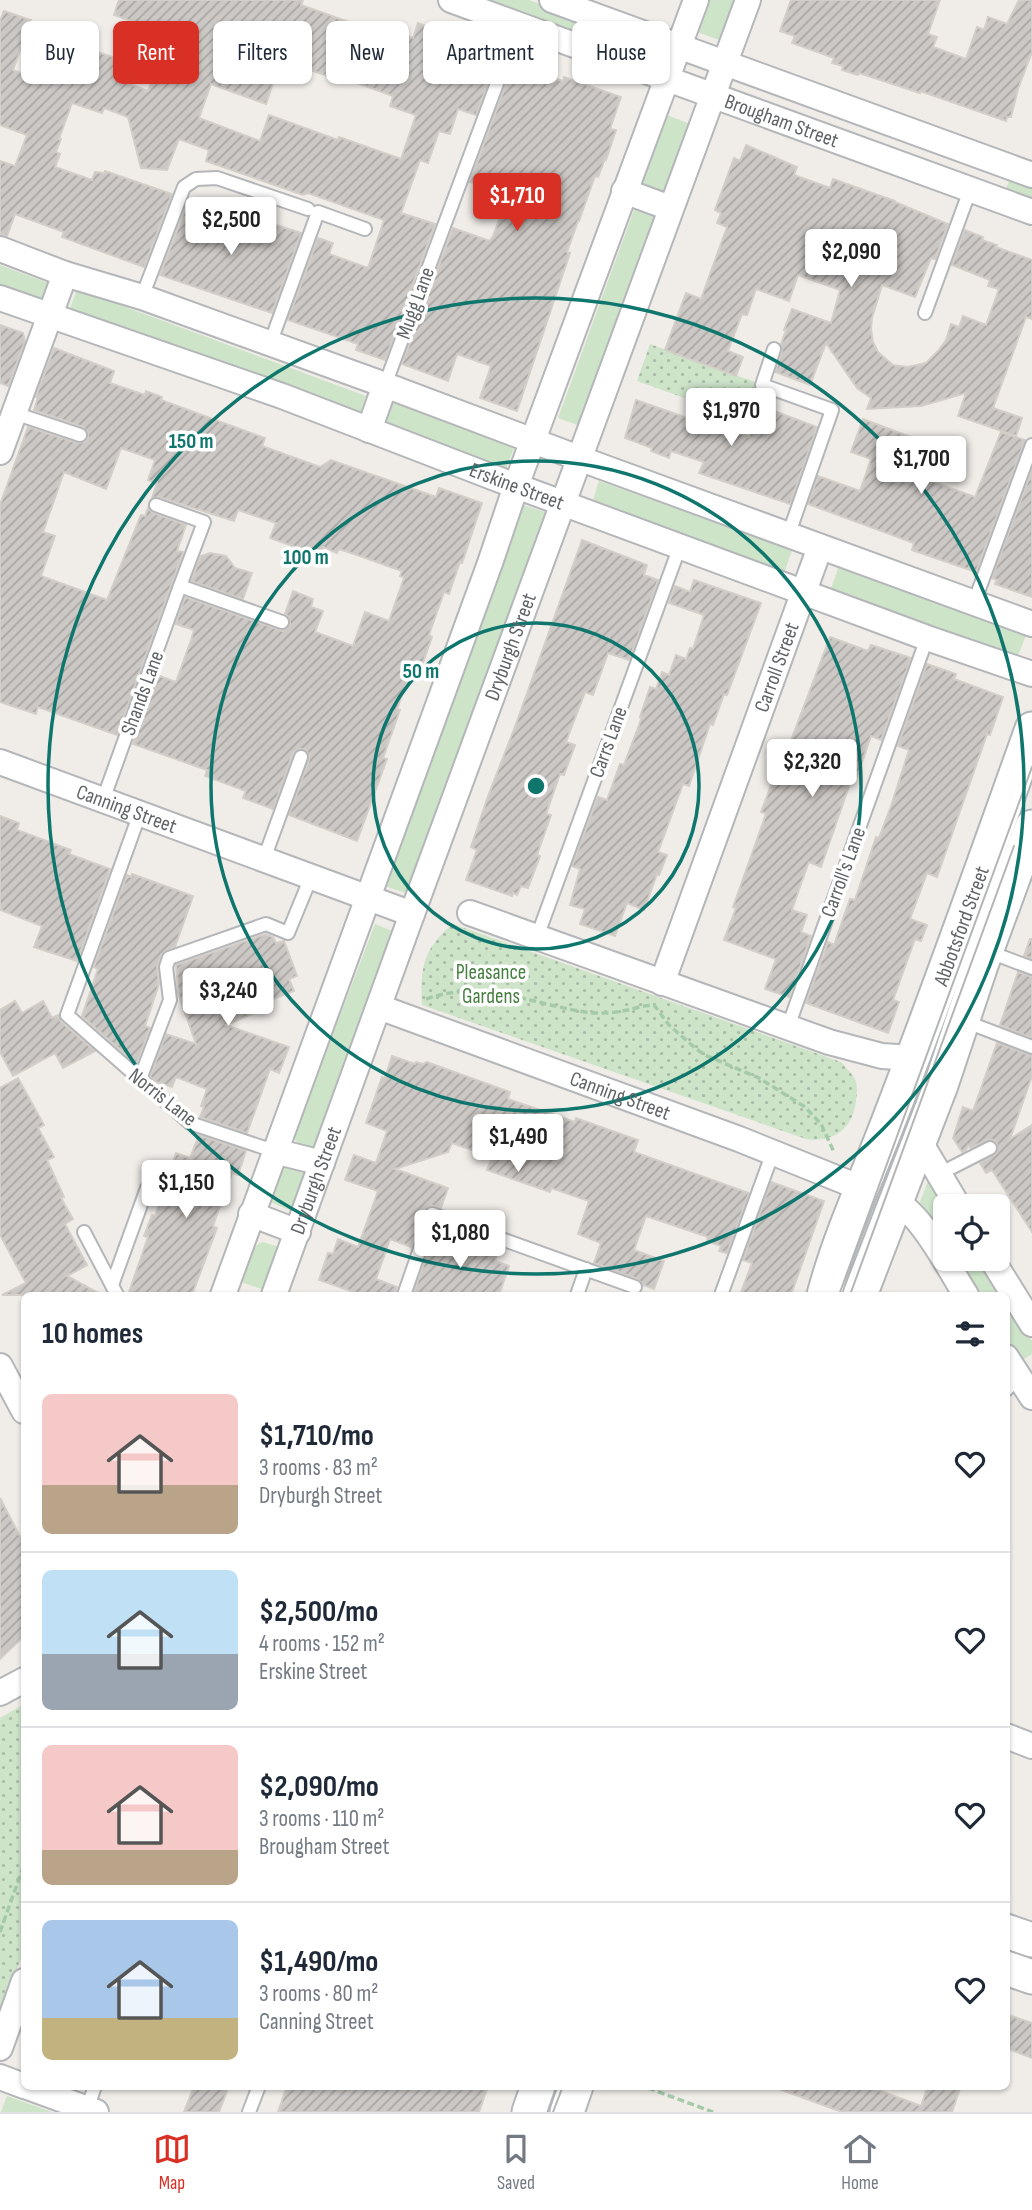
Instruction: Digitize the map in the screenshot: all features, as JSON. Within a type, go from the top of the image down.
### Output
[{"type":"street","name":"Brougham Street","points":[[451,0],[510,21]]},
{"type":"street","name":"Brougham Street","points":[[552,0],[1032,175]]},
{"type":"street","points":[[670,72],[695,0]]},
{"type":"street","name":"Dryburgh Street","points":[[275,1292],[748,0]]},
{"type":"street","points":[[753,111],[765,78]]},
{"type":"street","name":"Brougham Street","points":[[670,81],[1032,212]]},
{"type":"street","points":[[224,1292],[516,486],[665,84]]},
{"type":"street","points":[[624,191],[670,208]]},
{"type":"street","points":[[0,249],[65,274],[142,297],[1032,624]]},
{"type":"street","points":[[0,453],[65,274]]},
{"type":"street","name":"Erskine Street","points":[[0,298],[282,396],[516,486],[927,638],[1032,674]]},
{"type":"street","points":[[369,430],[385,386]]},
{"type":"street","name":"Carroll Street","points":[[662,983],[820,547]]},
{"type":"street","name":"Abbotsford Street","points":[[825,1292],[861,1188],[912,1058],[1032,729]]},
{"type":"street","name":"Canning Street","points":[[0,762],[412,914]]},
{"type":"street","name":"Abbotsford Street","points":[[861,1292],[920,1142],[1032,827]]},
{"type":"street","points":[[470,913],[788,1027],[865,1052],[912,1058]]},
{"type":"street","name":"Canning Street","points":[[379,1007],[773,1152],[861,1188]]},
{"type":"street","points":[[888,1122],[910,1132],[920,1142],[951,1194]]},
{"type":"street","points":[[274,1151],[322,1163]]},
{"type":"street","points":[[861,1188],[910,1210],[964,1292]]},
{"type":"street","points":[[251,1214],[298,1232]]},
{"type":"street","points":[[999,1271],[1032,1324]]},
{"type":"street","points":[[0,1366],[21,1405]]},
{"type":"street","points":[[0,1693],[21,1682]]},
{"type":"street","points":[[1010,1738],[1032,1746]]},
{"type":"street","points":[[1010,1932],[1032,1940]]},
{"type":"street","points":[[1010,1969],[1032,1977]]},
{"type":"street","points":[[0,2048],[21,1989]]},
{"type":"street","points":[[0,2077],[21,2085]]},
{"type":"street","points":[[42,2090],[93,2102]]},
{"type":"street","points":[[529,2112],[537,2090]]},
{"type":"street","points":[[567,2112],[575,2090]]},
{"type":"lane","name":"Mugg Lane","points":[[385,386],[497,84]]},
{"type":"lane","points":[[142,297],[184,187],[196,179],[217,178],[308,209]]},
{"type":"lane","points":[[925,313],[970,190]]},
{"type":"lane","points":[[270,344],[318,212],[365,229]]},
{"type":"lane","points":[[774,349],[762,385],[832,410],[788,536]]},
{"type":"lane","points":[[14,413],[80,435]]},
{"type":"lane","points":[[974,603],[1032,445]]},
{"type":"lane","name":"Shands Lane","points":[[103,800],[204,522],[156,505]]},
{"type":"lane","name":"Carrs Lane","points":[[537,937],[680,546]]},
{"type":"lane","points":[[180,586],[282,622]]},
{"type":"lane","name":"Carroll's Lane","points":[[788,1027],[927,638]]},
{"type":"lane","points":[[264,859],[301,757]]},
{"type":"lane","name":"Norris Lane","points":[[140,813],[67,1015],[190,1124],[274,1151]]},
{"type":"lane","points":[[139,1079],[170,1000],[166,967],[169,958],[266,924],[288,933],[311,877]]},
{"type":"lane","points":[[986,951],[1032,968]]},
{"type":"lane","points":[[964,1021],[1032,1047]]},
{"type":"lane","points":[[939,1174],[990,1148]]},
{"type":"lane","points":[[722,1292],[773,1152]]},
{"type":"lane","points":[[114,1290],[147,1188]]},
{"type":"lane","points":[[405,1292],[432,1214],[635,1287]]},
{"type":"lane","points":[[84,1232],[114,1290]]},
{"type":"lane","points":[[578,1292],[586,1269]]},
{"type":"lane","points":[[249,2112],[257,2090]]},
{"type":"path","points":[[421,1001],[442,994],[475,990],[585,1012],[618,1012],[654,1005],[669,1025],[695,1048],[759,1078],[806,1107],[821,1124],[837,1158]]},
{"type":"path","points":[[0,1932],[21,1873]]},
{"type":"path","points":[[653,2090],[713,2112]]},
{"type":"green space","points":[[466,0],[529,0],[586,21],[572,21],[572,39],[558,34],[558,21],[523,21]]},
{"type":"green space","points":[[705,0],[737,0],[722,41],[694,31]]},
{"type":"green space","points":[[667,115],[690,124],[663,198],[640,190]]},
{"type":"green space","points":[[1011,175],[1032,183],[1032,208],[1003,197]]},
{"type":"green space","points":[[634,210],[656,218],[580,426],[558,418]]},
{"type":"green space","points":[[0,265],[51,284],[43,303],[0,287]]},
{"type":"green space","points":[[77,289],[366,396],[358,418],[69,311]]},
{"type":"green space","points":[[650,344],[774,389],[760,425],[637,381]]},
{"type":"green space","points":[[393,403],[514,448],[505,472],[384,427]]},
{"type":"green space","points":[[599,481],[792,550],[785,571],[592,503]]},
{"type":"green space","points":[[523,505],[551,514],[409,894],[384,886]]},
{"type":"green space","points":[[838,568],[1026,635],[1018,656],[831,589]]},
{"type":"green space","points":[[375,924],[395,932],[314,1148],[299,1146],[295,1133]]},
{"type":"green space","name":"Pleasance Gardens","points":[[453,924],[841,1062],[857,1084],[851,1119],[833,1136],[806,1139],[422,1005],[423,970],[429,951]]},
{"type":"green space","points":[[293,1161],[305,1165],[309,1178],[296,1213],[268,1201],[281,1167]]},
{"type":"green space","points":[[930,1176],[939,1194],[933,1194],[933,1222],[920,1202]]},
{"type":"green space","points":[[263,1242],[279,1247],[264,1290],[241,1282],[251,1253]]},
{"type":"green space","points":[[964,1271],[989,1271],[1002,1292],[978,1292]]},
{"type":"green space","points":[[1010,1305],[1032,1341],[1032,1354],[1021,1361],[1010,1343]]},
{"type":"green space","points":[[21,1706],[21,1958],[0,2016],[0,1718]]},
{"type":"green space","points":[[7,2096],[52,2112],[1,2112]]},
{"type":"building","points":[[119,0],[303,0],[301,5],[346,21],[326,21],[326,75],[312,71],[312,21],[213,21],[213,84],[273,84],[266,104],[211,84],[199,118],[260,141],[269,115],[401,159],[416,115],[390,106],[393,96],[360,84],[409,84],[409,37],[413,38],[418,23],[423,25],[423,84],[488,84],[476,115],[458,109],[450,134],[439,131],[428,163],[420,160],[401,213],[435,224],[385,360],[356,350],[358,344],[288,320],[318,238],[333,243],[329,254],[368,268],[384,220],[206,161],[209,150],[179,139],[167,170],[141,168],[128,117],[104,108],[102,113],[72,103],[59,139],[56,152],[60,154],[55,167],[92,180],[95,172],[105,171],[172,194],[144,267],[62,237],[64,232],[15,214],[7,236],[0,234],[0,161],[15,166],[27,135],[0,125],[0,21],[4,11],[31,20],[21,21],[21,48],[13,70],[21,73],[21,84],[99,84],[99,52],[113,57],[113,84],[130,84],[148,91],[150,84],[199,84],[199,21],[131,21],[114,15]]},
{"type":"building","points":[[791,0],[940,0],[928,34],[937,37],[933,47],[966,59],[977,27],[984,30],[988,17],[1007,24],[1019,0],[1032,0],[1032,52],[1011,117],[1007,117],[1006,121],[920,91],[842,70],[843,66],[832,63],[834,58],[792,43],[795,36],[780,31]]},
{"type":"building","points":[[564,77],[572,80],[572,84],[584,84],[621,97],[610,129],[616,130],[606,160],[598,177],[595,176],[567,252],[570,253],[517,411],[480,398],[491,366],[457,354],[448,381],[402,364],[453,228],[490,241],[493,236],[508,195],[470,182],[506,84],[558,84],[558,79],[563,81]]},
{"type":"building","points":[[746,145],[797,167],[794,175],[830,188],[833,179],[895,201],[948,224],[935,259],[931,258],[915,297],[882,285],[871,329],[878,352],[893,365],[908,367],[926,363],[946,340],[951,324],[959,327],[963,316],[986,325],[999,289],[988,286],[990,280],[952,265],[965,230],[983,237],[982,240],[997,245],[996,247],[1032,260],[1032,319],[1026,317],[993,408],[1022,418],[1016,436],[958,416],[966,393],[921,406],[867,409],[871,398],[857,388],[826,343],[810,385],[775,372],[782,352],[784,330],[792,309],[831,323],[840,290],[798,275],[789,301],[756,289],[747,315],[742,314],[728,351],[743,357],[736,376],[665,350],[686,293],[701,299],[727,227],[717,223],[721,213],[715,210],[734,158],[740,161]]},
{"type":"building","points":[[186,207],[214,217],[216,209],[271,229],[273,224],[301,233],[272,313],[160,275]]},
{"type":"building","points":[[0,325],[23,333],[25,341],[8,386],[0,383]]},
{"type":"building","points":[[54,348],[114,371],[110,383],[145,395],[146,391],[162,397],[161,400],[265,438],[262,446],[320,467],[331,460],[436,497],[439,488],[482,503],[449,594],[444,592],[420,671],[412,669],[397,709],[400,710],[383,758],[387,759],[357,841],[289,815],[309,760],[305,749],[293,753],[273,809],[243,798],[246,791],[205,776],[207,770],[133,744],[157,675],[176,682],[191,640],[194,630],[176,624],[185,597],[283,631],[290,624],[289,617],[285,614],[293,591],[313,599],[311,607],[323,611],[315,632],[353,646],[365,612],[389,621],[404,578],[400,576],[402,571],[339,549],[337,553],[323,547],[317,563],[299,557],[301,549],[270,538],[276,523],[238,510],[234,521],[159,497],[152,498],[157,483],[148,480],[155,460],[121,448],[106,489],[64,472],[43,532],[55,536],[41,576],[107,600],[141,515],[145,516],[148,508],[153,513],[186,525],[177,551],[183,552],[117,735],[38,707],[36,714],[0,702],[0,505],[28,427],[78,443],[85,442],[88,437],[83,427],[34,410]]},
{"type":"building","points":[[636,400],[693,420],[695,417],[749,437],[758,413],[766,416],[769,409],[817,427],[790,504],[699,473],[704,462],[671,451],[669,458],[625,438]]},
{"type":"building","points":[[863,419],[940,448],[928,480],[975,497],[1001,432],[1025,440],[976,572],[912,550],[914,543],[808,504],[818,476],[860,491],[871,459],[851,452]]},
{"type":"building","points":[[1032,470],[1032,597],[995,584],[997,580],[992,578]]},
{"type":"building","points":[[582,540],[647,565],[644,575],[658,580],[629,660],[608,653],[593,695],[585,692],[566,742],[575,745],[564,775],[560,774],[546,814],[551,815],[537,855],[540,856],[528,888],[521,886],[517,895],[513,893],[512,896],[466,880],[477,850],[471,847]]},
{"type":"building","points":[[210,553],[226,556],[235,568],[252,573],[243,599],[191,581],[201,556]]},
{"type":"building","points":[[694,580],[761,603],[727,695],[724,694],[713,725],[710,724],[689,786],[683,784],[658,852],[667,855],[644,910],[627,903],[615,936],[580,924],[585,909],[570,905],[580,869],[572,866],[598,797],[607,800],[620,764],[624,765],[650,687],[656,689],[662,672],[669,675],[676,655],[686,659],[690,648],[693,649],[704,615],[669,603],[675,586],[690,592]]},
{"type":"building","points":[[830,637],[868,651],[871,645],[911,658],[881,740],[871,736],[857,777],[853,775],[821,867],[809,862],[808,864],[792,910],[807,915],[801,932],[811,936],[789,997],[765,989],[776,959],[724,940],[766,814],[761,812]]},
{"type":"building","points":[[927,664],[956,674],[954,679],[1003,697],[990,735],[987,734],[937,877],[927,873],[910,919],[927,925],[921,941],[915,939],[893,1000],[899,1002],[888,1033],[806,1003],[828,942],[834,945],[850,899],[855,900],[876,837],[879,838],[891,806],[909,750],[898,746]]},
{"type":"building","points":[[0,816],[19,823],[17,830],[71,850],[69,854],[110,869],[77,961],[34,947],[42,926],[0,910]]},
{"type":"building","points":[[132,874],[193,896],[175,947],[161,955],[157,967],[159,984],[145,1026],[150,1028],[136,1064],[82,1016],[98,969],[94,967],[127,875],[131,877]]},
{"type":"building","points":[[266,934],[273,937],[276,943],[284,941],[297,976],[289,979],[294,991],[250,1008],[252,1014],[226,1025],[289,1047],[279,1073],[270,1069],[247,1133],[200,1117],[207,1089],[176,1077],[172,1087],[150,1077],[166,1034],[196,1044],[178,993],[176,965]]},
{"type":"building","points":[[1032,939],[1032,959],[1024,956]]},
{"type":"building","points":[[1018,972],[1032,977],[1032,1038],[1000,1025]]},
{"type":"building","points":[[15,1001],[22,1013],[43,1001],[52,1018],[58,1015],[61,1022],[95,1051],[63,1068],[55,1053],[13,1076],[0,1052],[0,1010]]},
{"type":"building","points":[[997,1043],[1032,1056],[1032,1076],[1010,1139],[1032,1125],[1032,1232],[1010,1194],[992,1170],[986,1173],[980,1163],[997,1153],[997,1143],[987,1140],[970,1148],[968,1145],[962,1152],[953,1138],[963,1107],[973,1111]]},
{"type":"building","points":[[392,1056],[415,1064],[427,1062],[510,1092],[508,1099],[575,1122],[576,1118],[638,1140],[634,1152],[749,1193],[727,1253],[719,1251],[721,1246],[707,1241],[708,1237],[646,1216],[634,1250],[664,1261],[654,1289],[643,1285],[638,1279],[594,1263],[601,1243],[578,1234],[589,1201],[551,1188],[550,1192],[487,1170],[492,1157],[452,1143],[448,1152],[395,1169],[448,1188],[441,1208],[431,1205],[424,1211],[411,1247],[390,1239],[376,1279],[397,1287],[396,1292],[353,1292],[319,1280],[328,1253],[333,1254],[338,1239],[358,1247],[378,1191],[345,1180],[354,1155],[376,1163],[387,1131],[366,1123],[382,1077],[385,1078]]},
{"type":"building","points":[[18,1078],[44,1125],[38,1128],[54,1157],[47,1160],[64,1197],[61,1198],[73,1219],[65,1224],[87,1265],[67,1276],[96,1292],[21,1292],[21,1295],[2,1295],[26,1283],[0,1235],[0,1088]]},
{"type":"building","points":[[199,1135],[246,1151],[238,1175],[232,1173],[213,1226],[217,1228],[193,1292],[129,1292],[148,1237],[144,1236],[152,1215],[155,1216],[176,1153],[190,1158]]},
{"type":"building","points":[[771,1182],[824,1201],[792,1292],[741,1292],[752,1263],[743,1260]]},
{"type":"building","points":[[434,1235],[464,1246],[467,1238],[482,1243],[479,1251],[496,1257],[495,1261],[509,1266],[500,1292],[414,1292]]},
{"type":"building","points":[[0,1498],[21,1538],[21,1639],[0,1659]]},
{"type":"building","points":[[1010,2015],[1032,2023],[1032,2058],[1010,2050]]},
{"type":"building","points":[[192,2090],[227,2090],[219,2112],[184,2112]]},
{"type":"building","points":[[286,2090],[487,2090],[479,2112],[278,2112]]},
{"type":"building","points":[[782,2090],[879,2090],[921,2106],[927,2090],[960,2090],[952,2112],[842,2112]]},
{"type":"tram line","points":[[840,1292],[1032,767]]},
{"type":"tram line","points":[[851,1292],[1014,846]]},
{"type":"tram line","points":[[553,2112],[561,2090]]}]
